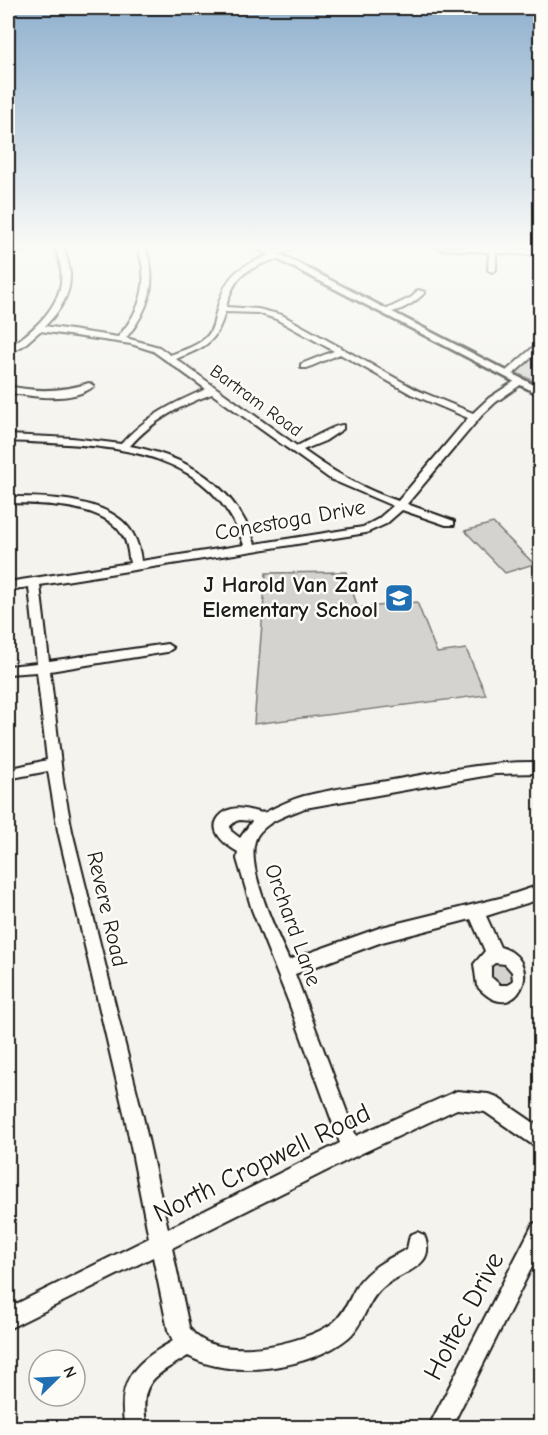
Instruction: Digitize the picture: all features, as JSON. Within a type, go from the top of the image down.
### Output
[{"type":"main road","points":[[393,314],[540,392]]},
{"type":"street","points":[[8,352],[38,328],[50,314]]},
{"type":"street","points":[[120,340],[133,325],[138,314]]},
{"type":"street","points":[[169,359],[201,345],[210,338],[219,314]]},
{"type":"street","points":[[273,314],[414,392],[475,417]]},
{"type":"street","name":"Bartram Road","points":[[38,328],[149,346],[295,450],[346,483],[450,523]]},
{"type":"street","points":[[507,374],[540,346]]},
{"type":"street","points":[[304,366],[342,351]]},
{"type":"street","name":"Conestoga Drive","points":[[8,586],[366,530],[385,521],[475,417],[495,397],[521,381]]},
{"type":"street","points":[[8,389],[66,393],[78,392],[89,386]]},
{"type":"street","points":[[124,447],[140,428],[158,414],[213,390]]},
{"type":"street","points":[[295,450],[322,439],[340,427]]},
{"type":"street","points":[[8,438],[73,441],[124,447],[173,461],[203,480],[234,511],[242,524],[251,548]]},
{"type":"street","points":[[8,500],[66,504],[86,508],[116,521],[127,532],[136,565]]},
{"type":"street","name":"Revere Road","points":[[34,581],[54,764],[65,831],[134,1117],[179,1330],[188,1344]]},
{"type":"street","points":[[8,670],[44,667],[166,648]]},
{"type":"street","points":[[8,774],[54,764]]},
{"type":"street","name":"Orchard Lane","points":[[351,1148],[285,970],[260,910],[245,859],[248,837],[264,820],[275,813],[304,802],[495,768],[540,767]]},
{"type":"street","points":[[245,848],[225,837],[223,825],[226,819],[237,812],[251,814],[264,820]]},
{"type":"street","points":[[285,970],[316,956],[395,931],[540,892]]},
{"type":"street","points":[[476,911],[495,955]]},
{"type":"street","name":"North Cropwell Road","points":[[8,1319],[351,1148],[456,1100],[488,1103],[540,1138]]},
{"type":"street","name":"Holtec Drive","points":[[439,1428],[540,1231]]},
{"type":"street","points":[[136,1428],[132,1413],[132,1396],[137,1381],[146,1370],[188,1344],[202,1353],[225,1357],[262,1358],[300,1351],[327,1339],[352,1319],[371,1285],[417,1255],[417,1242]]},
{"type":"shaded area","points":[[540,351],[540,384],[515,372]]},
{"type":"shaded area","points":[[493,523],[534,564],[505,573],[465,531]]},
{"type":"shaded area","points":[[346,572],[358,608],[417,602],[437,653],[466,649],[486,695],[254,724],[266,573]]},
{"type":"shaded area","points":[[500,955],[518,965],[510,993],[481,975]]},
{"type":"place","name":"J Harold Van Zant Elementary School","points":[[399,598]]}]
